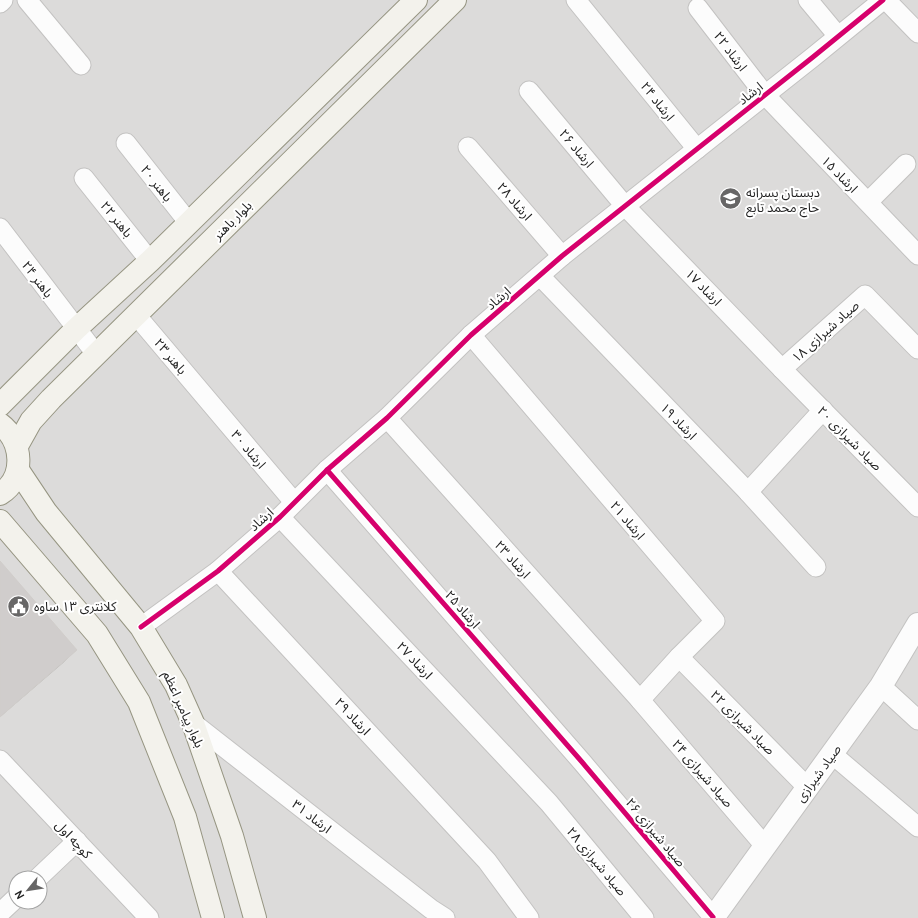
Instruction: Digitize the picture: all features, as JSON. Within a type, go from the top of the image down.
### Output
[{"type":"main road","points":[[0,405],[76,329],[150,261],[416,0]]},
{"type":"main road","name":"بلوار باهنر","points":[[17,446],[31,421],[96,354],[455,0]]},
{"type":"main road","points":[[0,424],[11,434],[17,446],[19,458],[18,470],[13,482],[0,494]]},
{"type":"main road","name":"بلوار پیامبر اعظم","points":[[18,470],[46,512],[141,627],[176,685],[194,723],[232,836],[255,918]]},
{"type":"main road","points":[[0,522],[98,634],[139,702],[185,817],[213,918]]},
{"type":"street","points":[[0,3],[4,0]]},
{"type":"street","points":[[27,0],[81,65]]},
{"type":"street","name":"ارشاد ۲۴","points":[[576,0],[697,149]]},
{"type":"street","points":[[808,0],[838,36]]},
{"type":"street","name":"ارشاد","points":[[141,627],[218,571],[280,517],[327,470],[387,418],[471,336],[562,256],[882,0]]},
{"type":"street","points":[[886,0],[918,33]]},
{"type":"street","name":"ارشاد ۲۲","points":[[698,8],[765,95]]},
{"type":"street","name":"ارشاد ۲۶","points":[[529,91],[626,206]]},
{"type":"street","name":"ارشاد ۱۵","points":[[765,95],[917,254]]},
{"type":"street","name":"باهنر ۲۰","points":[[126,143],[189,223]]},
{"type":"street","name":"ارشاد ۲۸","points":[[468,147],[562,256]]},
{"type":"street","points":[[868,202],[906,164]]},
{"type":"street","name":"باهنر ۲۲","points":[[84,178],[150,261]]},
{"type":"street","name":"ارشاد ۱۷","points":[[626,206],[782,369]]},
{"type":"street","name":"باهنر ۲۴","points":[[0,228],[96,354]]},
{"type":"street","name":"ارشاد ۱۹","points":[[540,276],[748,492],[816,567]]},
{"type":"street","name":"صیاد شیرازی ۱۸","points":[[782,369],[865,295],[918,349]]},
{"type":"street","name":"باهنر ۲۳","points":[[136,315],[205,396]]},
{"type":"street","name":"ارشاد ۲۱","points":[[471,336],[715,621],[679,657],[640,700]]},
{"type":"street","name":"صیاد شیرازی ۲۰","points":[[782,369],[918,507]]},
{"type":"street","name":"ارشاد ۳۰","points":[[205,396],[294,502]]},
{"type":"street","points":[[748,492],[823,410]]},
{"type":"street","name":"ارشاد ۲۳","points":[[387,418],[640,700]]},
{"type":"street","name":"ارشاد ۲۵","points":[[327,470],[582,762]]},
{"type":"street","name":"ارشاد ۲۷","points":[[280,517],[550,803]]},
{"type":"street","name":"ارشاد ۲۹","points":[[218,571],[487,862],[529,918]]},
{"type":"street","name":"صیاد شیرازی","points":[[713,918],[881,686],[918,624]]},
{"type":"street","name":"صیاد شیرازی ۲۲","points":[[679,657],[808,788]]},
{"type":"street","points":[[881,686],[918,720]]},
{"type":"street","name":"صیاد شیرازی ۲۴","points":[[640,700],[766,846]]},
{"type":"street","name":"ارشاد ۳۱","points":[[194,723],[438,914]]},
{"type":"street","points":[[832,754],[918,827]]},
{"type":"street","name":"کوچه اول","points":[[0,760],[149,918]]},
{"type":"street","name":"صیاد شیرازی ۲۶","points":[[582,762],[713,918]]},
{"type":"street","name":"صیاد شیرازی ۲۸","points":[[550,803],[644,918]]},
{"type":"street","points":[[46,870],[76,842]]},
{"type":"street","points":[[0,913],[8,906]]},
{"type":"shaded area","points":[[0,0],[918,0],[918,918],[0,918]]},
{"type":"building","name":"کلانتری ۱۳ ساوه","points":[[0,561],[77,650],[0,717]]},
{"type":"cycle path","points":[[141,627],[218,571],[280,517],[327,470],[387,418],[471,335],[562,256],[883,0]]},
{"type":"cycle path","points":[[327,470],[582,762],[713,917]]},
{"type":"place","name":"دبستان پسرانه حاج محمد تابع","points":[[731,199]]},
{"type":"place","name":"کلانتری ۱۳ ساوه","points":[[19,606]]}]
